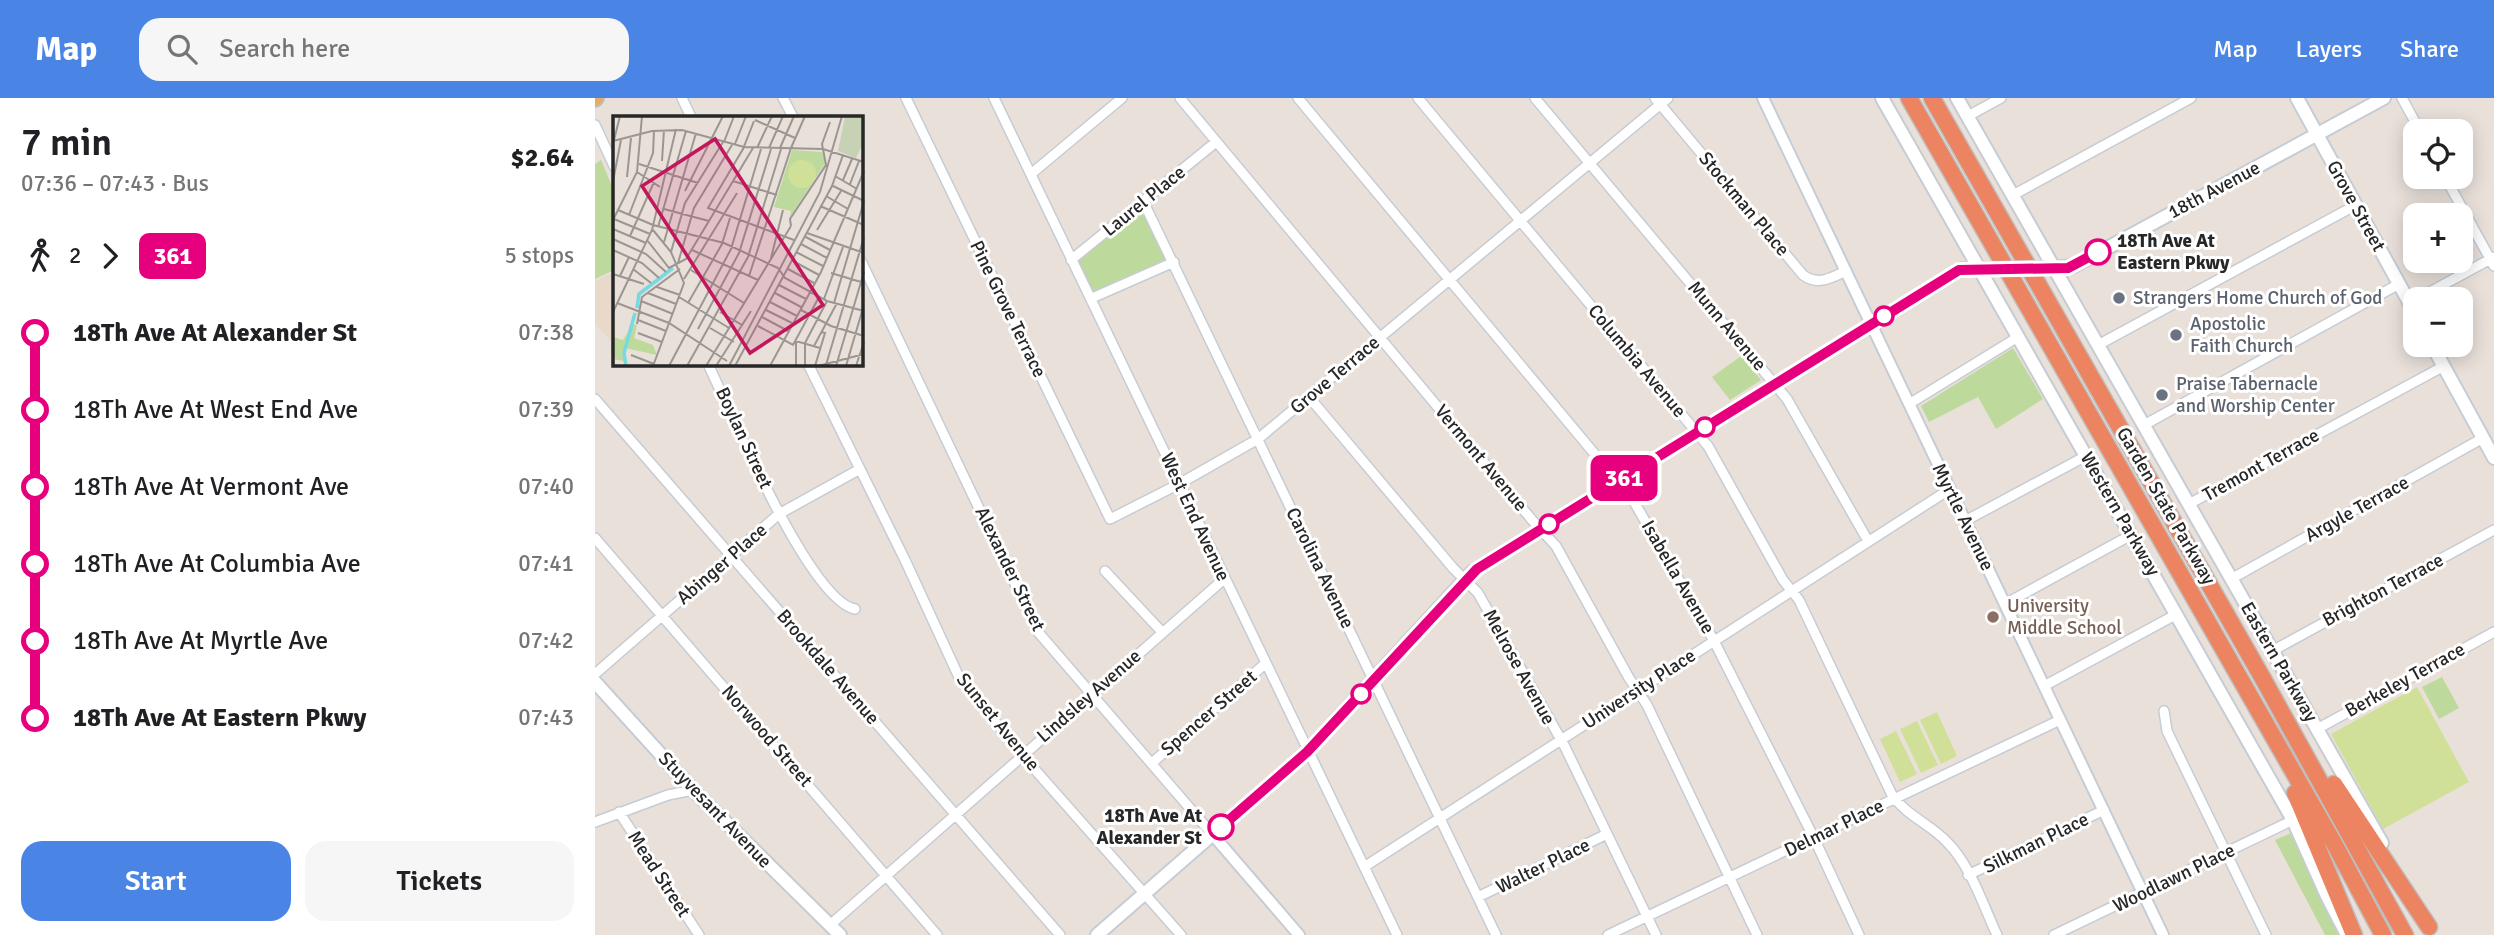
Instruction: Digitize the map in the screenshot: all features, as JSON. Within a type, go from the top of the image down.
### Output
[{"type":"highway","name":"Garden State Parkway","points":[[1931,98],[2262,677],[2405,935]]},
{"type":"highway","name":"Garden State Parkway","points":[[1911,101],[2383,935]]},
{"type":"highway","points":[[2262,677],[2431,931]]},
{"type":"highway","points":[[2267,726],[2354,935]]},
{"type":"main road","name":"Western Parkway","points":[[1882,98],[1985,269],[2018,337],[2293,820],[2347,935]]},
{"type":"main road","name":"Eastern Parkway","points":[[1958,98],[2013,195],[2050,268],[2144,425],[2431,931]]},
{"type":"main road","name":"Grove Street","points":[[2297,98],[2403,289]]},
{"type":"main road","name":"18th Avenue","points":[[1097,935],[1307,752],[1477,569],[1959,270],[2074,265],[2384,98]]},
{"type":"main road","points":[[2439,357],[2494,458]]},
{"type":"main road","name":"Stuyvesant Avenue","points":[[595,682],[693,790],[840,935]]},
{"type":"street","points":[[682,98],[691,116]]},
{"type":"street","points":[[783,98],[792,116]]},
{"type":"street","name":"Pine Grove Terrace","points":[[907,98],[1109,519]]},
{"type":"street","name":"West End Avenue","points":[[994,98],[1397,935]]},
{"type":"street","points":[[1031,174],[1122,98]]},
{"type":"street","name":"Vermont Avenue","points":[[1180,98],[1556,546],[1647,705],[1757,935]]},
{"type":"street","name":"Isabella Avenue","points":[[1299,98],[1638,507],[1714,641],[1814,838],[1859,935]]},
{"type":"street","name":"Columbia Avenue","points":[[1418,98],[1711,449],[1783,580],[1792,590],[1895,799]]},
{"type":"street","name":"Munn Avenue","points":[[1535,98],[1790,403],[1868,541]]},
{"type":"street","name":"Myrtle Avenue","points":[[1763,98],[2163,935]]},
{"type":"street","points":[[1968,116],[2001,98]]},
{"type":"street","points":[[2013,195],[2191,98]]},
{"type":"street","points":[[2402,98],[2413,119]]},
{"type":"street","name":"Grove Terrace","points":[[1109,519],[1179,484],[1258,439],[1661,100]]},
{"type":"street","name":"Stockman Place","points":[[1661,100],[1803,275],[1818,281],[1846,271]]},
{"type":"street","points":[[595,125],[613,164]]},
{"type":"street","name":"Laurel Place","points":[[1071,260],[1216,142]]},
{"type":"street","points":[[2445,287],[2493,261],[2452,189]]},
{"type":"street","name":"Carolina Avenue","points":[[1143,201],[1496,935]]},
{"type":"street","points":[[2098,345],[2356,205]]},
{"type":"street","points":[[1092,299],[1174,262]]},
{"type":"street","name":"Alexander Street","points":[[863,265],[1038,632],[1299,935]]},
{"type":"street","points":[[2144,425],[2399,284]]},
{"type":"street","points":[[1909,404],[2018,337]]},
{"type":"street","name":"Boylan Street","points":[[709,366],[779,514],[810,568],[841,601],[855,609]]},
{"type":"street","name":"Sunset Avenue","points":[[810,366],[958,675],[1022,755],[1181,935]]},
{"type":"street","name":"Tremont Terrace","points":[[2189,504],[2444,366]]},
{"type":"street","name":"Melrose Avenue","points":[[1309,397],[1453,568],[1478,593],[1561,740],[1655,935]]},
{"type":"street","name":"Brookdale Avenue","points":[[595,399],[1060,935]]},
{"type":"street","name":"Argyle Terrace","points":[[2231,579],[2483,439]]},
{"type":"street","points":[[1965,521],[2086,456]]},
{"type":"street","name":"Abinger Place","points":[[595,674],[779,514],[860,469]]},
{"type":"street","name":"University Place","points":[[1364,867],[1950,489]]},
{"type":"street","name":"Brighton Terrace","points":[[2272,650],[2494,530]]},
{"type":"street","points":[[2005,604],[2131,535]]},
{"type":"street","name":"Norwood Street","points":[[595,538],[937,935]]},
{"type":"street","points":[[1105,571],[1161,632]]},
{"type":"street","name":"Lindsley Avenue","points":[[829,925],[1224,579]]},
{"type":"street","points":[[2044,686],[2177,614]]},
{"type":"street","name":"Berkeley Terrace","points":[[2317,729],[2494,632]]},
{"type":"street","name":"Spencer Street","points":[[1152,764],[1266,663]]},
{"type":"street","points":[[2164,710],[2167,731],[2266,935]]},
{"type":"street","name":"Delmar Place","points":[[1608,935],[2060,720]]},
{"type":"street","points":[[595,822],[668,795],[693,790]]},
{"type":"street","points":[[1895,799],[1913,817],[1949,844],[1968,875],[1997,935]]},
{"type":"street","name":"Silkman Place","points":[[1968,875],[2103,810]]},
{"type":"street","name":"Mead Street","points":[[619,813],[699,935]]},
{"type":"street","name":"Woodlawn Place","points":[[2055,935],[2293,820]]},
{"type":"street","name":"Walter Place","points":[[1478,897],[1607,834]]},
{"type":"shaded area","points":[[613,272],[613,343],[595,324],[595,281]]},
{"type":"green space","points":[[601,160],[613,189],[613,270],[595,279],[595,164]]},
{"type":"green space","points":[[1143,205],[1168,258],[1090,295],[1074,260]]},
{"type":"green space","points":[[2013,348],[2043,399],[1996,429],[1978,397],[1929,422],[1921,406]]},
{"type":"green space","points":[[1741,356],[1761,380],[1730,400],[1712,377]]},
{"type":"green space","points":[[2442,677],[2459,708],[2439,719],[2422,687]]},
{"type":"green space","points":[[2417,687],[2469,782],[2383,829],[2331,734]]},
{"type":"green space","points":[[1937,712],[1957,756],[1941,764],[1920,720]]},
{"type":"green space","points":[[1917,721],[1938,765],[1921,773],[1900,729]]},
{"type":"green space","points":[[1896,731],[1917,774],[1900,782],[1880,739]]},
{"type":"green space","points":[[2294,832],[2338,935],[2325,935],[2275,840]]},
{"type":"bus line","name":"361","points":[[1221,827],[1307,752],[1477,569],[1959,270],[2068,268],[2098,252]]},
{"type":"place","name":"18Th Ave At Eastern Pkwy","points":[[2098,252]]},
{"type":"place","name":"Strangers Home Church of God","points":[[2119,298]]},
{"type":"place","name":"Apostolic Faith Church","points":[[2176,335]]},
{"type":"place","name":"Praise Tabernacle and Worship Center","points":[[2162,395]]},
{"type":"place","name":"University Middle School","points":[[1993,617]]},
{"type":"place","name":"18Th Ave At Alexander St","points":[[1221,827]]}]
